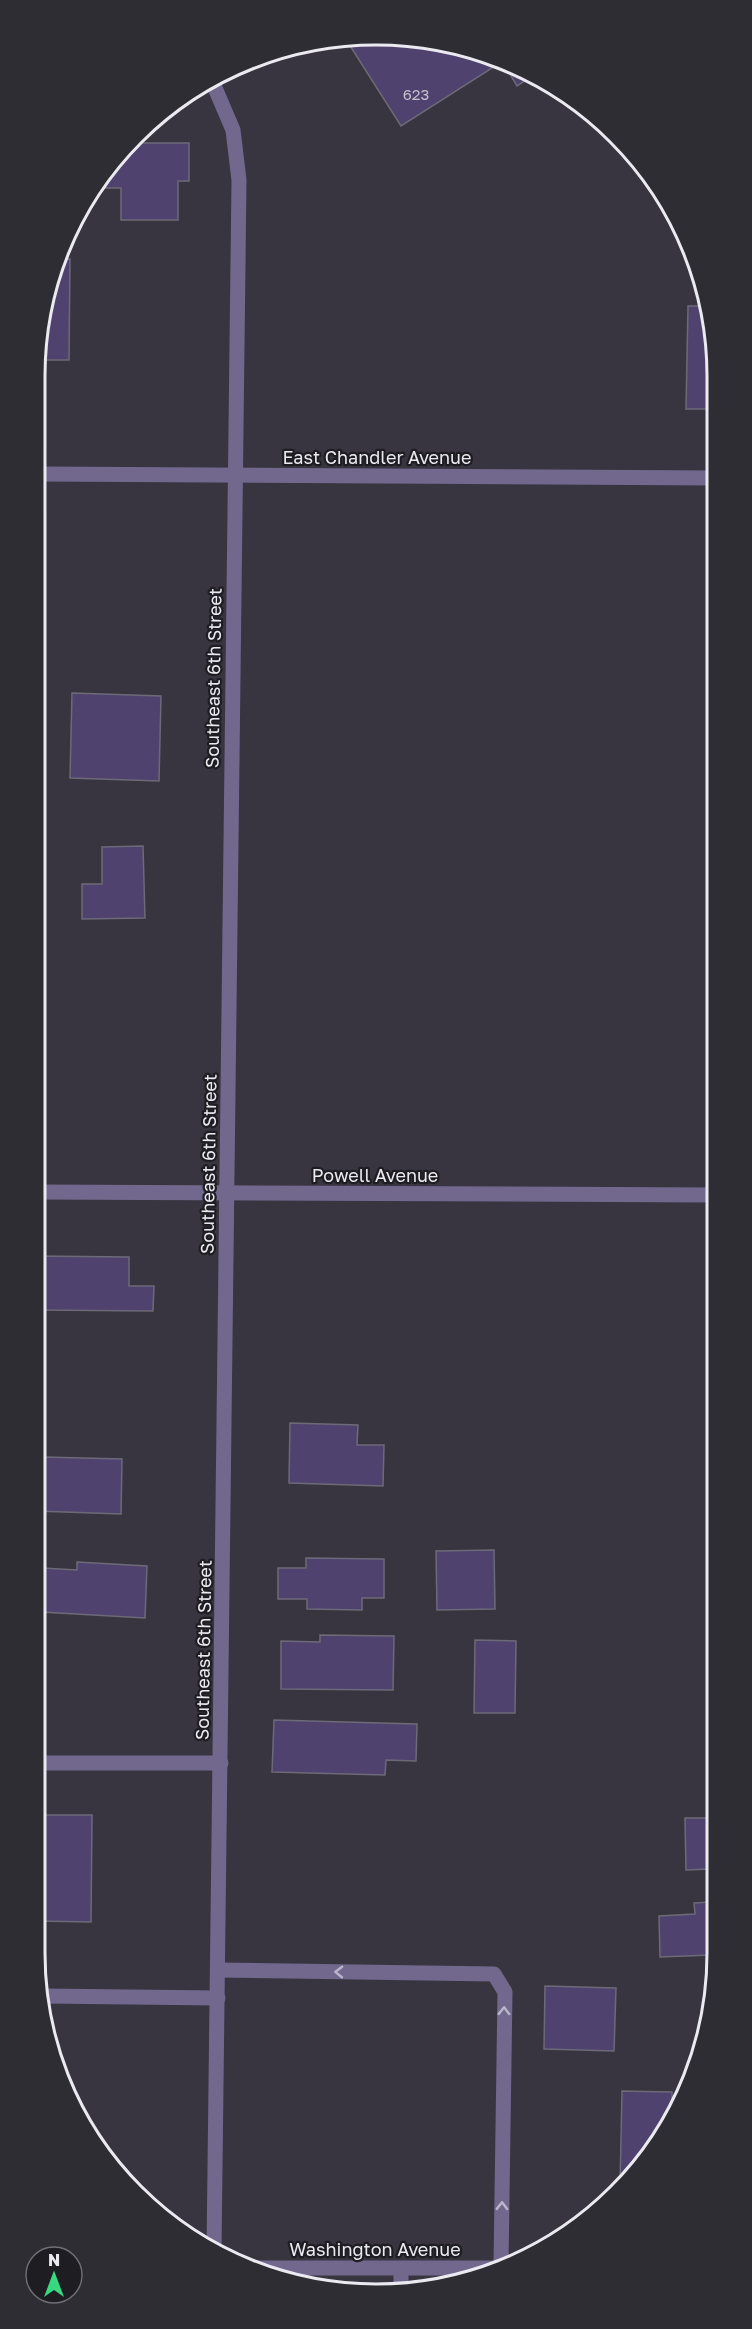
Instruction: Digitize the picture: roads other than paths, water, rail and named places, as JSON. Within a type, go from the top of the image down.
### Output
[{"type":"street","name":"Southeast 6th Street","points":[[214,2242],[239,180],[232,130],[215,87]]},
{"type":"street","name":"East Chandler Avenue","points":[[45,474],[707,478]]},
{"type":"street","name":"Powell Avenue","points":[[45,1192],[707,1195]]},
{"type":"street","points":[[45,1763],[221,1763]]},
{"type":"street","points":[[218,1970],[494,1974],[505,1992],[501,2260]]},
{"type":"street","points":[[48,1996],[218,1998]]},
{"type":"street","name":"Washington Avenue","points":[[276,2268],[476,2268]]},
{"type":"street","points":[[401,2269],[401,2283]]}]
